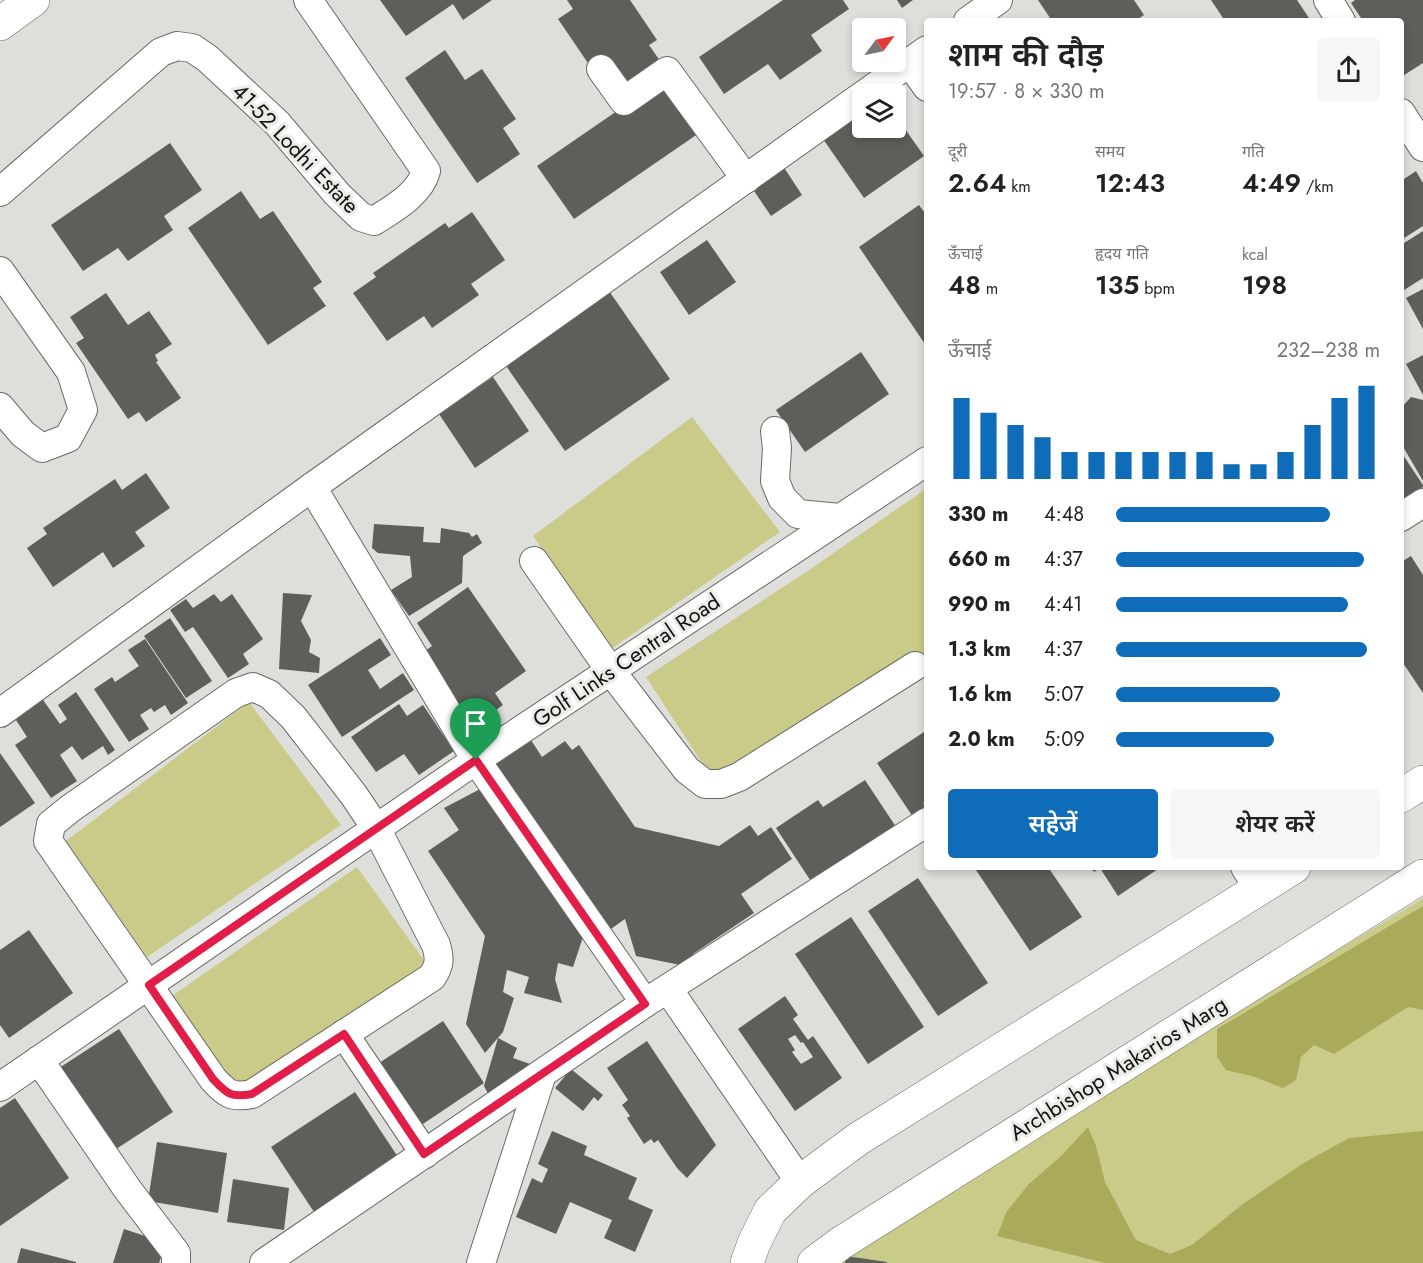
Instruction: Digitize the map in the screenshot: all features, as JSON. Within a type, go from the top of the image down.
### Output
[{"type":"street","points":[[0,24],[33,0]]},
{"type":"street","name":"41-52 Lodhi Estate","points":[[0,192],[161,51],[177,46],[192,48],[207,58],[242,90],[277,123],[337,194],[361,217],[374,221],[386,214],[416,190],[423,181],[426,171],[308,0]]},
{"type":"street","points":[[972,18],[998,0]]},
{"type":"street","points":[[1328,0],[1339,18]]},
{"type":"street","points":[[880,84],[918,57],[924,77]]},
{"type":"street","points":[[601,69],[624,101],[667,71],[746,179]]},
{"type":"street","points":[[0,713],[312,487],[852,104]]},
{"type":"street","points":[[0,271],[71,372],[83,410],[68,438],[42,448],[23,434],[0,407]]},
{"type":"street","points":[[776,431],[775,481],[782,498],[798,514],[840,518]]},
{"type":"street","name":"Golf Links Central Road","points":[[0,1087],[476,760],[924,463]]},
{"type":"street","points":[[312,487],[476,760],[800,1182]]},
{"type":"street","points":[[1404,515],[1423,503]]},
{"type":"street","points":[[534,561],[610,670],[687,770],[705,784],[721,784],[739,777],[915,666]]},
{"type":"street","points":[[253,687],[269,694],[293,717],[353,794],[376,828],[436,945],[440,959],[439,967],[432,977],[252,1094],[237,1097],[225,1092],[213,1079],[48,841],[51,824],[236,693],[253,687]]},
{"type":"street","points":[[1404,794],[1423,782]]},
{"type":"street","points":[[264,1263],[657,996],[924,824]]},
{"type":"street","points":[[747,1263],[770,1211],[800,1182],[858,1139],[1252,878],[1283,870]]},
{"type":"street","name":"Archbishop Makarios Marg","points":[[814,1263],[841,1243],[1423,876]]},
{"type":"street","points":[[344,1034],[424,1154]]},
{"type":"street","points":[[39,1060],[128,1190],[176,1253],[176,1263]]},
{"type":"street","points":[[481,1263],[542,1074]]},
{"type":"green space","points":[[692,417],[780,532],[611,649],[533,536]]},
{"type":"green space","points":[[924,490],[924,653],[715,783],[646,677],[812,568]]},
{"type":"green space","points":[[249,702],[341,825],[147,957],[66,841]]},
{"type":"green space","points":[[357,867],[426,963],[241,1090],[169,998]]},
{"type":"green space","points":[[1423,898],[1423,1263],[832,1263],[852,1247]]},
{"type":"shaded area","points":[[1423,906],[1423,1010],[1408,1007],[1334,1054],[1314,1045],[1301,1057],[1296,1080],[1283,1088],[1255,1077],[1226,1070],[1217,1057],[1217,1029]]},
{"type":"shaded area","points":[[1088,1127],[1096,1146],[1105,1182],[1136,1240],[1170,1254],[1192,1245],[1243,1204],[1302,1164],[1349,1138],[1423,1131],[1423,1263],[1105,1263],[997,1236],[1007,1211],[1029,1184],[1060,1157]]},
{"type":"building","points":[[380,0],[492,0],[463,20],[453,4],[406,36]]},
{"type":"building","points":[[567,0],[630,0],[657,40],[649,45],[665,68],[630,92],[592,69],[558,19],[573,9]]},
{"type":"building","points":[[783,0],[843,0],[849,9],[811,35],[822,51],[780,80],[768,64],[724,94],[699,57]]},
{"type":"building","points":[[897,0],[913,0],[902,8]]},
{"type":"building","points":[[1038,0],[1134,0],[1144,15],[1140,18],[1050,18]]},
{"type":"building","points":[[1211,0],[1297,0],[1309,18],[1223,18]]},
{"type":"building","points":[[1355,0],[1423,0],[1423,63],[1404,75],[1404,18],[1361,18],[1351,3]]},
{"type":"building","points":[[445,50],[465,80],[482,69],[516,119],[503,128],[520,154],[477,183],[405,78]]},
{"type":"building","points":[[665,78],[702,131],[574,219],[537,166]]},
{"type":"building","points":[[852,118],[852,138],[906,138],[906,130],[924,156],[864,198],[823,139]]},
{"type":"building","points":[[170,143],[202,190],[164,216],[173,230],[128,261],[118,248],[83,271],[51,225]]},
{"type":"building","points":[[779,160],[802,195],[771,216],[748,182]]},
{"type":"building","points":[[1416,171],[1423,183],[1423,226],[1404,238],[1404,179]]},
{"type":"building","points":[[241,191],[260,219],[273,211],[322,282],[313,288],[326,306],[268,345],[188,228]]},
{"type":"building","points":[[919,205],[924,212],[924,343],[859,247]]},
{"type":"building","points":[[472,212],[505,260],[471,284],[479,295],[432,328],[424,316],[387,341],[353,293],[376,277],[373,273],[445,223],[449,228]]},
{"type":"building","points":[[1423,231],[1423,278],[1404,290],[1404,243]]},
{"type":"building","points":[[707,240],[736,282],[689,315],[660,272]]},
{"type":"building","points":[[607,288],[670,379],[565,451],[502,360]]},
{"type":"building","points":[[1423,289],[1423,329],[1406,298]]},
{"type":"building","points":[[106,293],[128,325],[149,311],[172,344],[155,355],[158,361],[156,362],[181,398],[146,422],[139,412],[128,419],[76,343],[84,338],[70,317]]},
{"type":"building","points":[[861,352],[889,394],[805,452],[776,410]]},
{"type":"building","points":[[1423,355],[1423,395],[1406,364]]},
{"type":"building","points":[[493,377],[529,431],[475,468],[439,414]]},
{"type":"building","points":[[1411,397],[1423,400],[1423,481],[1404,448],[1404,405]]},
{"type":"building","points":[[1404,456],[1423,485],[1404,500]]},
{"type":"building","points":[[146,473],[170,508],[135,532],[145,546],[113,568],[103,552],[53,587],[27,548],[47,534],[43,528],[115,479],[122,490]]},
{"type":"building","points":[[374,524],[424,527],[423,542],[440,543],[441,528],[469,533],[472,537],[477,534],[482,543],[463,556],[462,583],[409,616],[391,590],[412,577],[410,556],[378,553],[372,548]]},
{"type":"building","points":[[1411,556],[1423,575],[1423,693],[1404,664],[1404,560]]},
{"type":"building","points":[[468,587],[526,671],[495,693],[503,705],[470,728],[419,655],[432,646],[417,623]]},
{"type":"building","points":[[283,593],[312,595],[301,621],[311,640],[309,652],[320,658],[319,673],[279,669]]},
{"type":"building","points":[[214,594],[221,602],[232,594],[263,639],[243,654],[249,664],[228,678],[193,627],[185,632],[170,610],[186,599],[193,608]]},
{"type":"building","points":[[170,618],[212,681],[186,698],[144,636]]},
{"type":"building","points":[[380,638],[391,655],[368,670],[380,689],[403,673],[414,690],[342,737],[308,685]]},
{"type":"building","points":[[145,639],[188,703],[171,715],[165,705],[154,712],[151,708],[140,715],[149,729],[129,742],[94,689],[112,677],[115,682],[139,666],[128,650]]},
{"type":"building","points":[[76,692],[115,750],[108,755],[103,746],[82,760],[72,746],[60,755],[77,781],[51,798],[15,745],[27,737],[16,720],[4,728],[1,724],[41,697],[60,724],[67,719],[58,705]]},
{"type":"building","points":[[399,704],[407,716],[423,705],[454,751],[419,775],[404,754],[376,772],[351,737]]},
{"type":"building","points":[[924,732],[924,810],[913,817],[877,763]]},
{"type":"building","points":[[527,734],[542,757],[565,741],[572,750],[579,745],[635,827],[719,846],[750,825],[758,836],[771,827],[792,859],[741,894],[754,913],[693,954],[697,962],[690,967],[636,956],[625,919],[608,931],[491,758]]},
{"type":"building","points":[[0,753],[35,803],[0,827]]},
{"type":"building","points":[[865,780],[900,833],[816,889],[776,828],[818,800],[823,807]]},
{"type":"building","points":[[484,787],[584,934],[573,967],[558,963],[555,979],[562,1003],[524,993],[529,977],[507,970],[503,992],[514,998],[503,1032],[485,1053],[466,1024],[485,936],[428,851],[459,830],[444,808]]},
{"type":"building","points":[[976,870],[1050,870],[1082,917],[1030,951]]},
{"type":"building","points":[[1101,870],[1157,870],[1118,896]]},
{"type":"building","points":[[918,878],[988,983],[938,1016],[868,911]]},
{"type":"building","points":[[851,917],[924,1027],[868,1064],[795,954]]},
{"type":"building","points":[[29,930],[73,993],[9,1038],[0,1025],[0,950]]},
{"type":"building","points":[[785,996],[798,1015],[793,1019],[808,1040],[813,1036],[842,1078],[795,1111],[738,1029]],"holes":[[[795,1035],[801,1043],[803,1042],[813,1057],[801,1064],[792,1052],[795,1050],[788,1039]]]},
{"type":"building","points":[[443,1021],[484,1083],[414,1130],[373,1067]]},
{"type":"building","points":[[119,1029],[173,1112],[110,1153],[56,1070]]},
{"type":"building","points":[[498,1038],[517,1048],[513,1058],[536,1066],[491,1099],[484,1086]]},
{"type":"building","points":[[647,1041],[716,1145],[687,1178],[677,1168],[658,1140],[654,1143],[651,1139],[644,1144],[627,1118],[630,1116],[622,1105],[628,1100],[607,1068]]},
{"type":"building","points":[[571,1069],[603,1095],[598,1101],[594,1097],[583,1111],[555,1088]]},
{"type":"building","points":[[355,1092],[398,1157],[314,1212],[271,1147]]},
{"type":"building","points":[[15,1098],[69,1178],[0,1226],[0,1108]]},
{"type":"building","points":[[552,1131],[587,1146],[584,1155],[637,1178],[628,1199],[653,1210],[635,1252],[604,1238],[612,1220],[570,1202],[556,1234],[516,1217],[532,1178],[542,1183],[548,1169],[538,1164]]},
{"type":"building","points":[[157,1142],[227,1153],[218,1213],[148,1201]]},
{"type":"building","points":[[233,1179],[289,1188],[284,1230],[227,1222]]},
{"type":"building","points":[[124,1229],[166,1243],[159,1263],[113,1263]]},
{"type":"building","points":[[21,1248],[76,1262],[76,1263],[17,1263]]},
{"type":"building","points":[[846,1256],[887,1262],[887,1263],[845,1263]]},
{"type":"route","points":[[476,760],[645,1004],[424,1154],[344,1034],[252,1094],[237,1097],[225,1092],[213,1079],[149,985],[476,760]]}]
